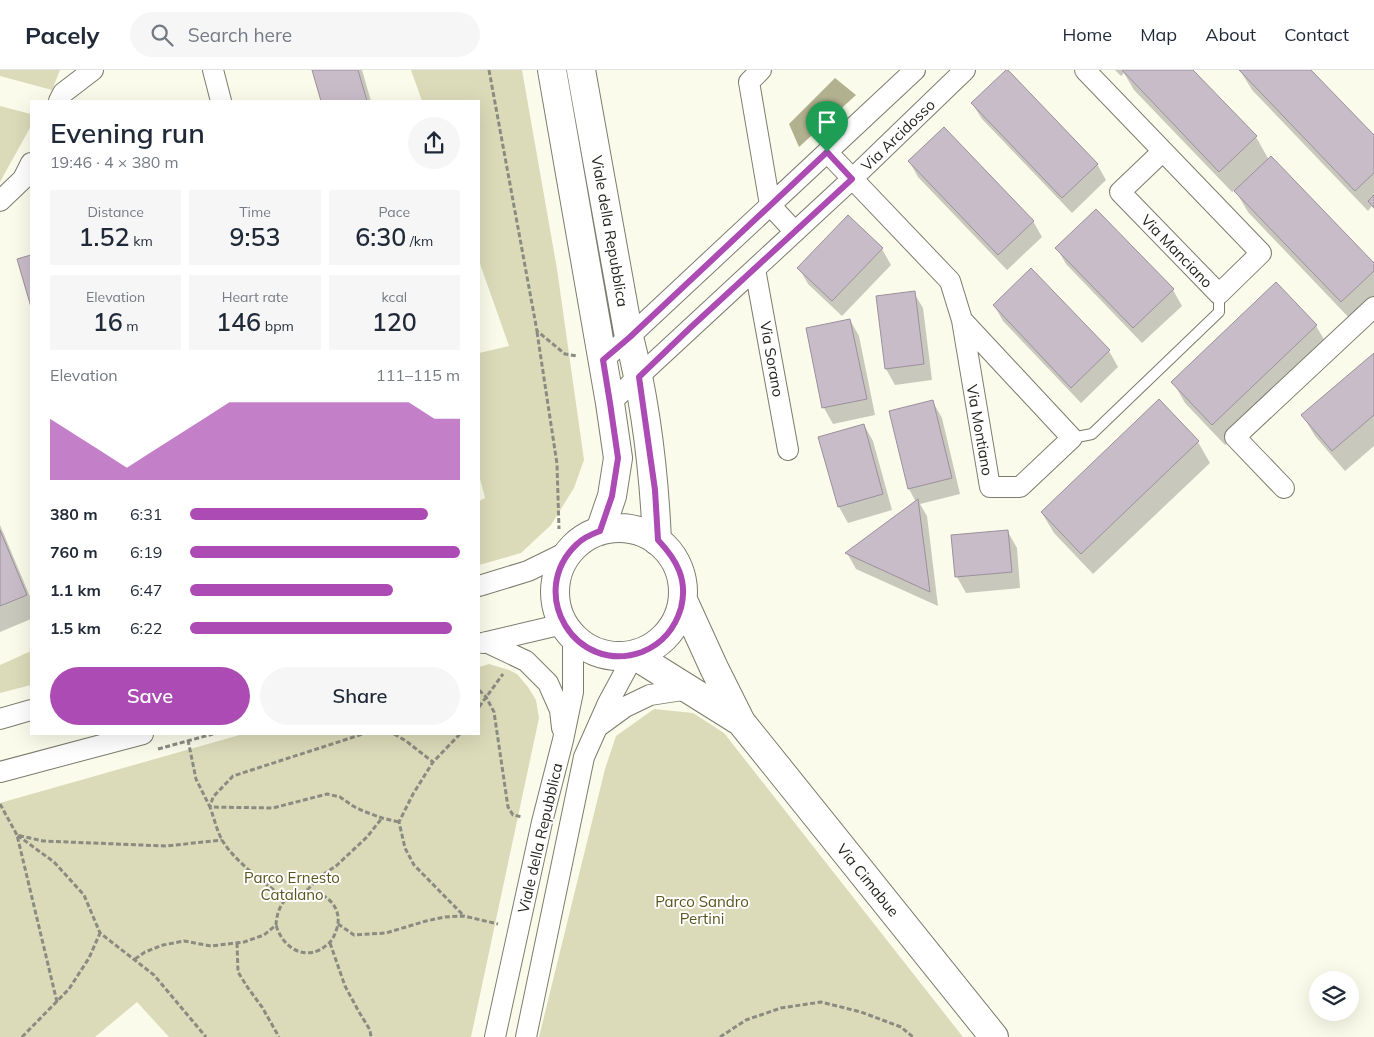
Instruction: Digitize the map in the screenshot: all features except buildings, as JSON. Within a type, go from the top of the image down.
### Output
[{"type":"main road","name":"Viale della Repubblica","points":[[552,70],[593,358],[610,403],[618,458],[612,496],[600,531]]},
{"type":"main road","name":"Viale della Repubblica","points":[[581,70],[639,377],[655,490],[658,540]]},
{"type":"main road","name":"Viale della Repubblica","points":[[616,528],[645,533],[658,540],[668,550],[681,574],[683,600],[678,617],[661,641],[634,655],[605,655],[589,649],[568,630],[558,611],[555,594],[556,577],[561,566],[565,540],[583,540],[600,531],[616,528]]},
{"type":"main road","name":"Via Cimabue","points":[[683,600],[741,722],[994,1037]]},
{"type":"main road","name":"Via Cimabue","points":[[634,655],[741,722]]},
{"type":"street","points":[[60,100],[63,93],[93,70]]},
{"type":"street","points":[[212,70],[221,100]]},
{"type":"street","points":[[761,70],[749,82],[770,205],[795,232]]},
{"type":"street","points":[[593,358],[630,337],[915,70]]},
{"type":"street","name":"Via Arcidosso","points":[[610,403],[852,179],[965,70]]},
{"type":"street","name":"Via Manciano","points":[[1085,70],[1163,151],[1261,253],[1219,294],[1120,192],[1163,151]]},
{"type":"street","name":"Via Montiano","points":[[827,152],[950,281],[962,320],[990,487],[1020,487],[1072,438],[962,320]]},
{"type":"street","points":[[0,202],[22,179],[30,165]]},
{"type":"street","name":"Via Sorano","points":[[755,269],[788,450]]},
{"type":"street","points":[[1284,488],[1235,437],[1374,307]]},
{"type":"street","points":[[480,586],[528,570],[565,540]]},
{"type":"street","points":[[482,643],[568,630]]},
{"type":"street","name":"Viale della Repubblica","points":[[495,1037],[542,822],[573,692],[568,630]]},
{"type":"street","points":[[482,643],[526,660],[548,683],[560,710],[563,740]]},
{"type":"street","name":"Viale della Repubblica","points":[[526,1037],[584,757],[608,703],[634,655]]},
{"type":"street","points":[[597,727],[625,707],[650,695],[689,689]]},
{"type":"street","points":[[0,719],[30,710]]},
{"type":"street","points":[[1,770],[139,735]]},
{"type":"lane","points":[[1072,438],[1092,434],[1219,312],[1219,294]]},
{"type":"path","points":[[489,70],[537,330],[557,464],[565,540]]},
{"type":"path","points":[[537,330],[565,354],[593,358]]},
{"type":"path","points":[[480,706],[504,674]]},
{"type":"path","points":[[480,691],[486,697],[494,712],[508,807],[513,815],[524,818]]},
{"type":"path","points":[[210,807],[213,797],[232,776],[360,735]]},
{"type":"path","points":[[396,735],[432,762]]},
{"type":"path","points":[[459,735],[432,762],[399,822],[405,848],[414,865],[464,916]]},
{"type":"path","points":[[188,740],[196,779],[210,807],[222,840],[236,857],[264,883],[286,899]]},
{"type":"path","points":[[210,807],[273,808],[327,794],[340,796],[353,806],[382,818],[399,822]]},
{"type":"path","points":[[0,804],[16,835],[57,1002]]},
{"type":"path","points":[[306,890],[367,838],[382,818]]},
{"type":"path","points":[[16,835],[43,841],[166,846],[222,840]]},
{"type":"path","points":[[16,835],[54,862],[84,895],[100,933],[154,975],[206,1037]]},
{"type":"path","points":[[306,890],[326,896],[333,904],[338,924],[330,943],[322,949],[312,952],[292,949],[284,943],[276,924],[280,906],[286,899],[296,892],[306,890]]},
{"type":"path","points":[[338,924],[354,935],[386,933],[426,920],[445,917],[464,916],[502,924]]},
{"type":"path","points":[[135,959],[163,945],[184,941],[211,946],[244,942],[264,935],[276,924]]},
{"type":"path","points":[[22,1037],[69,989],[89,958],[100,933]]},
{"type":"path","points":[[237,943],[238,972],[262,1007],[279,1037]]},
{"type":"path","points":[[330,943],[345,986],[370,1030],[371,1037]]},
{"type":"path","points":[[720,1037],[746,1020],[781,1008],[821,1002],[861,1012],[901,1027],[914,1037]]},
{"type":"green space","points":[[0,70],[60,70],[52,90],[0,76]]},
{"type":"green space","points":[[411,70],[522,70],[557,269],[584,460],[574,488],[551,525],[521,553],[480,565],[480,500],[485,498],[480,479],[480,353],[509,346],[480,264],[480,100],[422,100]]},
{"type":"green space","points":[[0,106],[30,114],[30,128],[0,182]]},
{"type":"green space","points":[[30,651],[30,685],[0,693],[0,665]]},
{"type":"green space","name":"Parco Ernesto Catalano","points":[[489,664],[517,674],[536,700],[539,718],[471,1037],[169,1037],[137,1002],[95,1037],[0,1037],[0,803],[239,735],[480,735],[480,667]]},
{"type":"green space","name":"Parco Sandro Pertini","points":[[654,709],[693,713],[724,733],[963,1037],[539,1037],[605,769],[616,736]]},
{"type":"shaded area","points":[[835,78],[856,95],[799,147],[789,124]]},
{"type":"route","points":[[827,152],[852,179],[639,377],[655,490],[658,540],[668,550],[681,574],[683,600],[678,617],[671,629],[661,641],[648,649],[634,655],[621,656],[605,655],[589,649],[573,637],[563,624],[555,594],[556,577],[561,566],[571,550],[588,536],[600,531],[612,496],[618,458],[603,360],[630,337],[827,152]]}]
